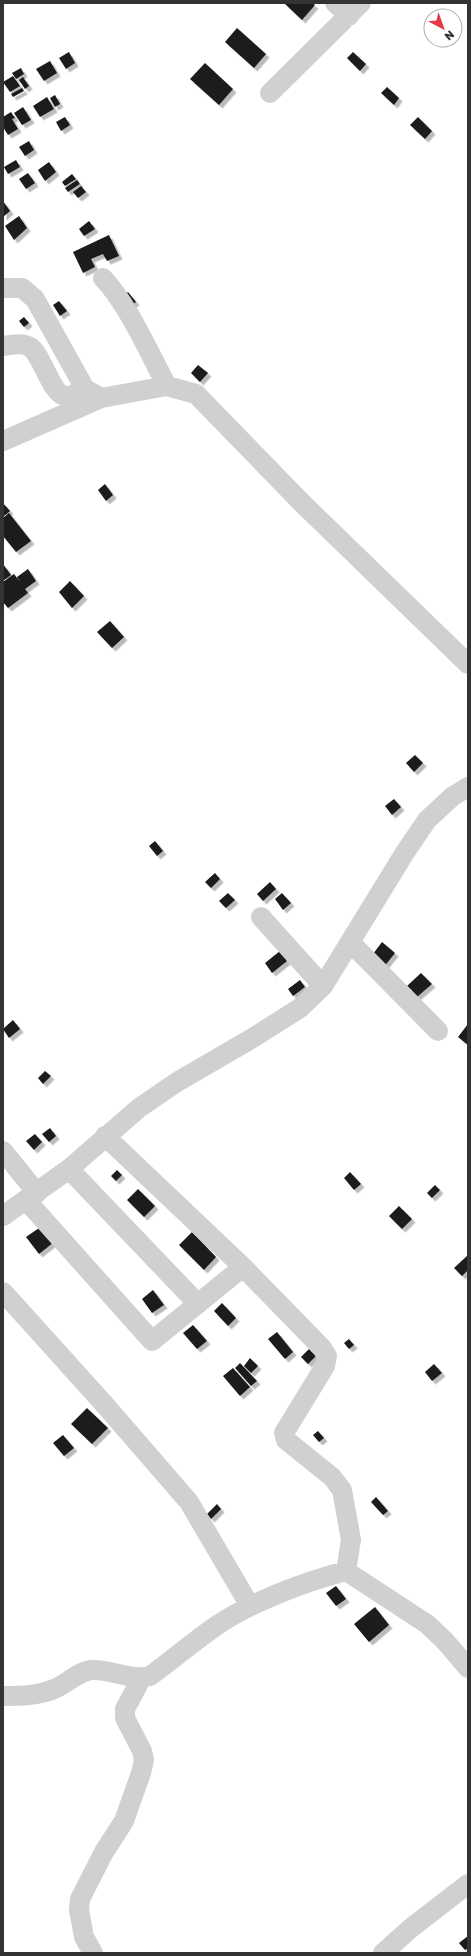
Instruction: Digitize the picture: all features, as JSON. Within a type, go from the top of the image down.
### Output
[{"type":"street","points":[[270,93],[348,7]]},
{"type":"street","points":[[103,278],[112,287],[125,307],[167,386]]},
{"type":"street","points":[[3,288],[22,288],[35,299],[93,393]]},
{"type":"street","points":[[3,346],[22,344],[30,346],[37,355],[57,392],[64,396],[167,386],[196,394],[301,502],[468,664]]},
{"type":"street","points":[[3,441],[93,393]]},
{"type":"street","points":[[3,1216],[32,1197],[69,1169],[105,1136],[139,1108],[177,1082],[251,1039],[300,1008],[323,986],[338,964],[350,942],[428,820],[453,796],[468,787]]},
{"type":"street","points":[[261,917],[323,986]]},
{"type":"street","points":[[350,942],[438,1031]]},
{"type":"street","points":[[105,1136],[243,1267],[322,1348],[327,1356],[325,1366],[284,1433],[286,1440],[332,1477],[342,1490],[351,1540],[346,1571]]},
{"type":"street","points":[[3,1151],[32,1197],[152,1341],[243,1267]]},
{"type":"street","points":[[69,1169],[198,1304]]},
{"type":"street","points":[[3,1292],[105,1405],[189,1502],[250,1606]]},
{"type":"street","points":[[3,1696],[28,1696],[55,1689],[81,1673],[93,1670],[141,1679],[150,1676],[216,1626],[250,1606],[317,1580],[346,1571]]},
{"type":"street","points":[[346,1571],[427,1624],[445,1641],[468,1668]]},
{"type":"street","points":[[92,1953],[84,1937],[79,1910],[80,1899],[104,1852],[124,1821],[141,1773],[144,1760],[142,1751],[124,1718],[125,1709],[141,1679]]},
{"type":"street","points":[[383,1953],[411,1928],[468,1884]]},
{"type":"building","points":[[284,3],[312,3],[315,5],[302,20]]},
{"type":"building","points":[[237,28],[266,54],[254,68],[225,42]]},
{"type":"building","points":[[69,52],[75,63],[66,69],[59,58]]},
{"type":"building","points":[[353,52],[366,64],[360,71],[347,58]]},
{"type":"building","points":[[50,61],[57,73],[44,81],[36,69]]},
{"type":"building","points":[[205,63],[233,89],[219,105],[190,79]]},
{"type":"building","points":[[21,68],[24,74],[16,79],[12,73]]},
{"type":"building","points":[[13,76],[20,86],[10,92],[3,82]]},
{"type":"building","points":[[23,77],[29,86],[25,89],[19,80]]},
{"type":"building","points":[[387,87],[399,98],[394,105],[381,93]]},
{"type":"building","points":[[22,88],[24,91],[13,97],[11,94]]},
{"type":"building","points":[[55,95],[60,104],[55,107],[50,98]]},
{"type":"building","points":[[47,97],[54,109],[40,117],[33,106]]},
{"type":"building","points":[[23,107],[31,120],[22,125],[14,113]]},
{"type":"building","points":[[11,112],[15,118],[12,119],[18,129],[8,135],[3,127],[3,117]]},
{"type":"building","points":[[65,117],[70,125],[61,131],[56,122]]},
{"type":"building","points":[[418,117],[432,131],[425,139],[410,125]]},
{"type":"building","points":[[29,141],[34,150],[25,156],[19,147]]},
{"type":"building","points":[[16,160],[20,167],[8,174],[4,167]]},
{"type":"building","points":[[49,162],[56,172],[45,181],[38,170]]},
{"type":"building","points":[[28,173],[35,183],[26,189],[19,179]]},
{"type":"building","points":[[72,174],[76,179],[65,186],[62,182]]},
{"type":"building","points":[[77,180],[80,184],[68,192],[65,188]]},
{"type":"building","points":[[81,186],[86,192],[78,198],[73,192]]},
{"type":"building","points":[[3,201],[10,211],[3,217]]},
{"type":"building","points":[[19,216],[27,228],[14,240],[5,226]]},
{"type":"building","points":[[89,221],[95,229],[84,236],[79,229]]},
{"type":"building","points":[[109,235],[119,256],[107,261],[103,254],[91,259],[95,267],[83,273],[73,252]]},
{"type":"building","points":[[128,292],[136,302],[130,306],[123,296]]},
{"type":"building","points":[[59,301],[67,311],[60,316],[53,305]]},
{"type":"building","points":[[24,317],[29,323],[24,327],[19,321]]},
{"type":"building","points":[[198,365],[208,373],[200,382],[191,373]]},
{"type":"building","points":[[105,484],[113,495],[106,501],[98,490]]},
{"type":"building","points":[[3,503],[10,511],[3,517]]},
{"type":"building","points":[[9,513],[31,541],[16,552],[3,536],[3,518]]},
{"type":"building","points":[[3,564],[11,575],[3,581]]},
{"type":"building","points":[[28,569],[36,581],[25,589],[28,593],[8,608],[3,602],[3,582],[14,574],[21,583],[17,577]]},
{"type":"building","points":[[70,581],[84,596],[72,608],[59,592]]},
{"type":"building","points":[[110,621],[124,637],[112,648],[97,632]]},
{"type":"building","points":[[415,755],[423,763],[414,772],[406,763]]},
{"type":"building","points":[[394,799],[401,807],[392,815],[385,806]]},
{"type":"building","points":[[155,841],[163,851],[157,856],[149,846]]},
{"type":"building","points":[[215,873],[220,879],[211,888],[205,882]]},
{"type":"building","points":[[270,882],[276,889],[263,901],[257,894]]},
{"type":"building","points":[[228,893],[235,900],[226,908],[219,901]]},
{"type":"building","points":[[282,893],[291,903],[283,910],[275,899]]},
{"type":"building","points":[[382,942],[395,953],[383,968],[370,958]]},
{"type":"building","points":[[280,951],[287,961],[272,973],[265,963]]},
{"type":"building","points":[[421,973],[432,984],[417,997],[407,986]]},
{"type":"building","points":[[300,980],[305,987],[293,996],[288,989]]},
{"type":"building","points":[[13,1020],[20,1029],[9,1038],[3,1029]]},
{"type":"building","points":[[468,1024],[468,1045],[458,1037]]},
{"type":"building","points":[[45,1071],[51,1076],[43,1084],[38,1078]]},
{"type":"building","points":[[50,1128],[56,1136],[49,1142],[42,1134]]},
{"type":"building","points":[[35,1134],[42,1142],[34,1150],[26,1141]]},
{"type":"building","points":[[117,1170],[122,1175],[116,1181],[111,1176]]},
{"type":"building","points":[[350,1172],[361,1184],[354,1190],[344,1178]]},
{"type":"building","points":[[435,1185],[440,1190],[432,1198],[427,1193]]},
{"type":"building","points":[[138,1189],[155,1206],[144,1217],[127,1200]]},
{"type":"building","points":[[399,1206],[412,1219],[402,1229],[389,1216]]},
{"type":"building","points":[[42,1226],[54,1242],[39,1254],[26,1237]]},
{"type":"building","points":[[192,1232],[216,1257],[204,1270],[179,1245]]},
{"type":"building","points":[[468,1255],[468,1270],[462,1276],[454,1268]]},
{"type":"building","points":[[153,1290],[164,1305],[152,1313],[142,1299]]},
{"type":"building","points":[[222,1303],[236,1318],[228,1326],[214,1311]]},
{"type":"building","points":[[193,1325],[207,1341],[197,1349],[183,1333]]},
{"type":"building","points":[[277,1332],[293,1352],[285,1359],[268,1339]]},
{"type":"building","points":[[349,1339],[354,1345],[349,1349],[344,1343]]},
{"type":"building","points":[[309,1349],[316,1356],[308,1364],[301,1357]]},
{"type":"building","points":[[250,1358],[258,1366],[251,1373],[244,1366]]},
{"type":"building","points":[[240,1363],[257,1381],[251,1386],[235,1368]]},
{"type":"building","points":[[434,1364],[442,1373],[432,1381],[425,1372]]},
{"type":"building","points":[[233,1368],[250,1387],[240,1396],[223,1376]]},
{"type":"building","points":[[87,1408],[108,1428],[92,1444],[71,1424]]},
{"type":"building","points":[[318,1431],[324,1438],[319,1442],[313,1435]]},
{"type":"building","points":[[63,1435],[74,1448],[64,1456],[53,1443]]},
{"type":"building","points":[[376,1497],[388,1511],[383,1515],[371,1502]]},
{"type":"building","points":[[217,1504],[221,1509],[211,1519],[207,1514]]},
{"type":"building","points":[[336,1586],[346,1599],[336,1606],[326,1593]]},
{"type":"building","points":[[375,1607],[389,1625],[369,1642],[354,1624]]},
{"type":"building","points":[[468,1936],[468,1948],[465,1950],[459,1943]]}]
